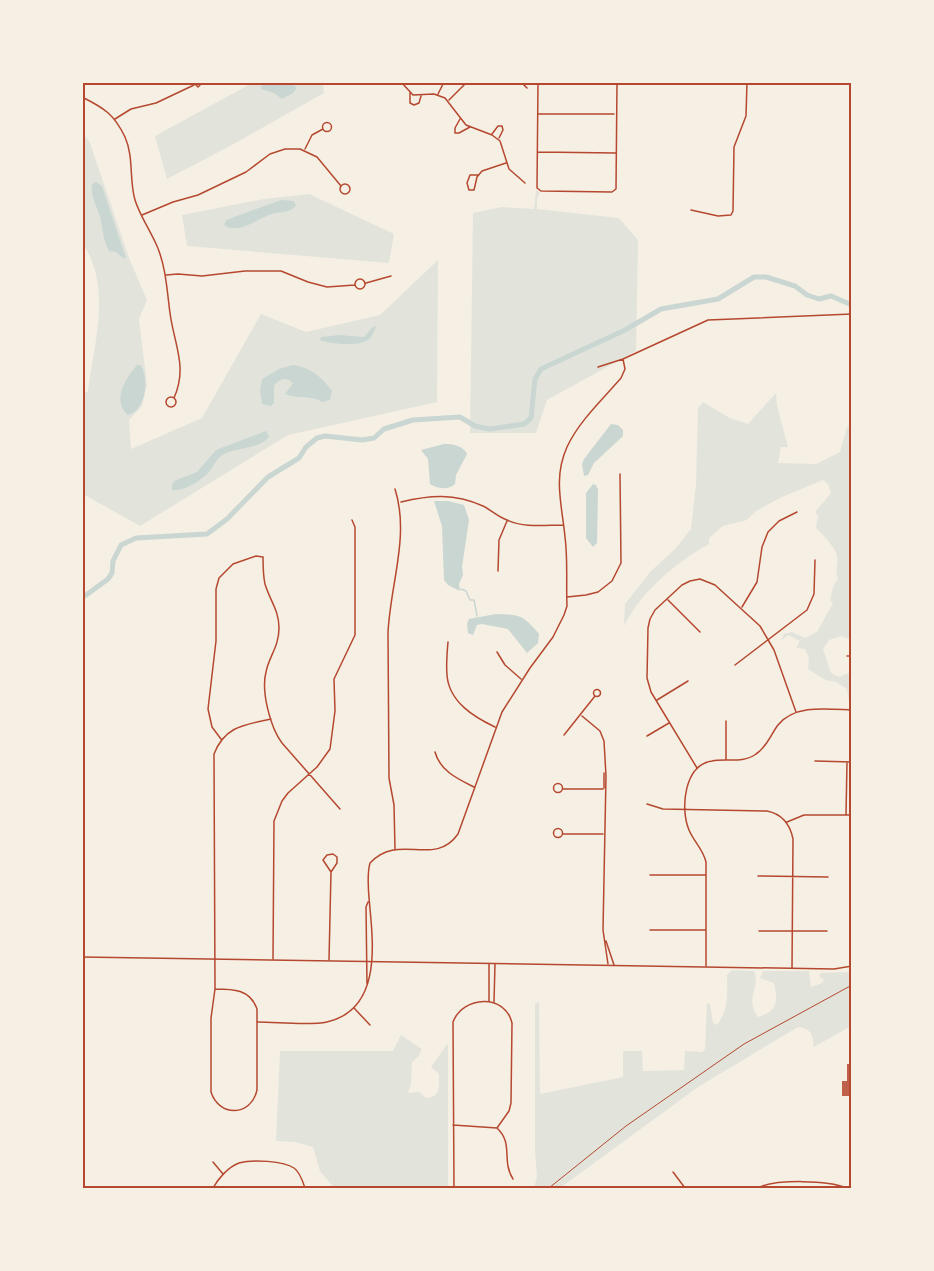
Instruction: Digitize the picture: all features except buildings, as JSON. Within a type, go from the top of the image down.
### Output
[{"type":"street","points":[[115,120],[131,109],[156,103],[194,84],[199,87],[202,82]]},
{"type":"street","points":[[401,82],[410,93],[410,103],[414,105],[419,103],[421,95]]},
{"type":"street","points":[[438,95],[444,82]]},
{"type":"street","points":[[449,101],[467,82]]},
{"type":"street","points":[[495,82],[522,83],[527,88]]},
{"type":"street","points":[[538,82],[538,190],[565,192],[614,191],[617,82]]},
{"type":"street","points":[[691,210],[718,216],[731,215],[733,211],[734,147],[746,116],[747,82]]},
{"type":"street","points":[[410,93],[438,95],[449,101],[460,118],[470,127],[492,135],[498,140],[513,174],[525,183]]},
{"type":"street","points":[[82,97],[103,107],[115,120],[129,151],[134,198],[158,246],[168,287],[171,315],[178,345],[180,374],[179,388],[174,398]]},
{"type":"street","points":[[537,114],[616,114]]},
{"type":"street","points":[[460,118],[455,133],[470,127]]},
{"type":"street","points":[[492,135],[498,126],[502,126],[503,130],[498,140]]},
{"type":"street","points":[[304,150],[312,135],[323,129]]},
{"type":"street","points":[[141,215],[207,191],[246,172],[275,152],[291,148],[304,150],[322,161],[341,186]]},
{"type":"street","points":[[537,152],[616,153]]},
{"type":"street","points":[[478,175],[474,190],[470,190],[467,183],[470,175],[478,175],[489,167],[507,163]]},
{"type":"street","points":[[165,276],[281,271],[308,282],[327,286],[355,285],[360,289],[364,283],[391,276]]},
{"type":"street","points":[[355,285],[358,279],[363,280],[364,283]]},
{"type":"street","points":[[598,367],[623,359],[708,320],[852,314]]},
{"type":"street","points":[[258,1022],[324,1023],[341,1018],[354,1008],[370,979],[370,863],[385,851],[441,849],[453,841],[460,828],[502,712],[564,615],[566,538],[558,488],[560,471],[567,447],[578,429],[621,378],[625,369],[623,359]]},
{"type":"street","points":[[566,597],[598,592],[612,581],[621,564],[620,474]]},
{"type":"street","points":[[395,489],[399,502],[400,556],[389,612],[388,633],[389,778],[394,805],[395,849]]},
{"type":"street","points":[[399,502],[435,495],[460,497],[485,507],[507,521],[527,525],[564,525]]},
{"type":"street","points":[[741,608],[757,582],[762,547],[768,532],[779,521],[797,512]]},
{"type":"street","points":[[273,959],[274,821],[288,793],[322,761],[330,749],[333,730],[334,679],[355,635],[355,527],[352,520]]},
{"type":"street","points":[[498,571],[499,540],[507,521]]},
{"type":"street","points":[[221,739],[212,727],[208,709],[216,641],[216,589],[219,578],[233,564],[256,556],[263,557],[265,584],[277,610],[279,627],[278,641],[266,670],[264,688],[271,719],[278,737],[340,809]]},
{"type":"street","points":[[735,665],[803,614],[810,605],[814,594],[815,560]]},
{"type":"street","points":[[697,768],[648,684],[648,628],[652,615],[686,582],[700,579],[715,585],[760,626],[769,640],[796,712]]},
{"type":"street","points":[[668,599],[700,632]]},
{"type":"street","points":[[448,642],[447,676],[450,689],[461,705],[474,717],[496,728]]},
{"type":"street","points":[[497,652],[510,671],[522,680]]},
{"type":"street","points":[[847,656],[852,656]]},
{"type":"street","points":[[656,700],[688,681]]},
{"type":"street","points":[[564,735],[582,716],[595,696]]},
{"type":"street","points":[[706,966],[705,855],[689,831],[686,810],[687,783],[697,768],[710,761],[739,760],[758,753],[781,721],[796,712],[852,710]]},
{"type":"street","points":[[582,716],[600,731],[604,741],[603,930],[608,965]]},
{"type":"street","points":[[214,989],[232,989],[248,995],[255,1004],[258,1022],[256,1090],[251,1104],[242,1109],[225,1110],[216,1102],[211,1092],[211,1018],[214,989],[212,775],[214,754],[221,739],[240,726],[271,719]]},
{"type":"street","points":[[726,721],[726,760]]},
{"type":"street","points":[[647,735],[669,722]]},
{"type":"street","points":[[435,752],[442,766],[449,773],[475,787]]},
{"type":"street","points":[[815,761],[852,762]]},
{"type":"street","points":[[846,815],[847,762]]},
{"type":"street","points":[[563,789],[604,789]]},
{"type":"street","points":[[647,804],[659,809],[766,811],[778,815],[787,822],[793,840],[792,968]]},
{"type":"street","points":[[787,822],[804,815],[852,815]]},
{"type":"street","points":[[563,834],[603,834]]},
{"type":"street","points":[[329,961],[331,873],[337,863],[337,857],[333,854],[327,855],[323,860],[331,873]]},
{"type":"street","points":[[650,875],[706,876]]},
{"type":"street","points":[[758,876],[828,877]]},
{"type":"street","points":[[367,986],[366,907],[369,901]]},
{"type":"street","points":[[650,930],[706,930]]},
{"type":"street","points":[[759,931],[827,932]]},
{"type":"street","points":[[606,940],[614,965]]},
{"type":"street","points":[[82,957],[834,969],[852,966]]},
{"type":"street","points":[[489,963],[489,1002]]},
{"type":"street","points":[[494,1002],[495,963]]},
{"type":"street","points":[[454,1188],[453,1022],[455,1016],[465,1006],[473,1003],[494,1002],[507,1010],[512,1023],[511,1102],[509,1111],[497,1128]]},
{"type":"street","points":[[354,1008],[370,1025]]},
{"type":"street","points":[[453,1125],[497,1128],[506,1139],[507,1169],[513,1179]]},
{"type":"street","points":[[213,1162],[224,1174]]},
{"type":"street","points":[[213,1188],[224,1174],[240,1163],[280,1163],[297,1170],[305,1188]]},
{"type":"street","points":[[673,1172],[685,1188]]},
{"type":"street","points":[[757,1188],[772,1183],[830,1184],[847,1188]]},
{"type":"street","points":[[805,1183],[805,1188]]},
{"type":"path","points":[[549,1188],[626,1126],[744,1044],[852,985]]},
{"type":"shaded area","points":[[252,83],[323,83],[324,93],[167,179],[155,136]]},
{"type":"shaded area","points":[[269,83],[293,84],[297,88],[282,99],[274,93],[261,89],[261,86]]},
{"type":"shaded area","points":[[83,133],[90,143],[129,258],[147,300],[139,319],[147,385],[142,406],[129,420],[131,449],[202,418],[261,314],[306,332],[380,315],[438,260],[437,402],[288,435],[140,526],[83,494],[83,394],[88,391],[97,335],[99,297],[92,261],[83,244]]},
{"type":"shaded area","points":[[96,182],[102,186],[126,258],[109,251],[107,247],[92,193],[92,184]]},
{"type":"shaded area","points":[[536,190],[540,192],[537,209],[619,218],[638,240],[636,351],[547,400],[536,433],[470,433],[473,213],[502,207],[534,209]]},
{"type":"shaded area","points":[[309,194],[394,234],[389,263],[187,246],[182,215],[264,199]]},
{"type":"shaded area","points":[[281,200],[294,201],[296,206],[241,228],[229,228],[224,225],[226,220]]},
{"type":"shaded area","points":[[376,326],[365,342],[337,344],[320,340],[321,337],[339,335],[364,337]]},
{"type":"shaded area","points":[[137,365],[141,365],[145,379],[144,394],[139,407],[128,415],[123,409],[120,396],[125,383]]},
{"type":"shaded area","points":[[293,365],[310,370],[320,377],[332,391],[330,400],[322,402],[314,398],[285,394],[293,383],[285,379],[280,380],[274,386],[274,403],[271,406],[262,404],[260,390],[262,379],[279,369]]},
{"type":"shaded area","points":[[776,393],[777,406],[788,447],[781,447],[778,463],[816,464],[840,452],[847,427],[851,427],[851,636],[848,639],[841,636],[829,640],[823,649],[831,673],[839,677],[851,672],[850,706],[847,689],[836,682],[825,680],[808,669],[809,658],[805,649],[796,648],[800,641],[788,635],[781,641],[784,634],[792,632],[805,638],[817,632],[833,603],[830,601],[833,587],[838,579],[837,556],[831,545],[816,528],[818,516],[815,512],[831,493],[828,484],[823,480],[782,497],[756,511],[747,520],[723,526],[709,538],[709,544],[660,579],[640,601],[624,626],[625,604],[650,572],[675,549],[691,529],[696,484],[698,408],[703,402],[730,418],[748,424]]},
{"type":"shaded area","points":[[611,424],[618,425],[623,430],[623,436],[594,463],[588,475],[584,476],[582,464],[584,459]]},
{"type":"shaded area","points":[[266,431],[269,437],[265,441],[226,453],[197,482],[172,490],[174,481],[197,472],[216,450]]},
{"type":"shaded area","points":[[444,444],[460,447],[467,454],[456,475],[455,484],[443,488],[430,484],[428,459],[421,450]]},
{"type":"shaded area","points":[[593,484],[598,490],[597,543],[593,547],[586,538],[586,493]]},
{"type":"shaded area","points":[[434,501],[448,501],[464,505],[469,520],[462,567],[463,575],[459,584],[460,591],[448,585],[444,580],[442,526]]},
{"type":"shaded area","points":[[496,614],[516,615],[524,619],[539,634],[538,643],[527,653],[508,629],[482,624],[477,625],[473,635],[468,633],[469,619]]},
{"type":"shaded area","points":[[732,970],[754,971],[756,982],[752,1005],[758,1017],[770,1012],[776,1000],[774,983],[760,978],[763,971],[809,971],[811,987],[822,983],[824,980],[819,976],[821,973],[851,972],[851,1026],[814,1047],[810,1033],[798,1027],[698,1087],[560,1188],[534,1188],[537,1176],[535,1003],[539,1002],[540,1094],[623,1077],[623,1051],[642,1051],[643,1071],[684,1070],[685,1051],[702,1052],[705,1049],[707,1003],[710,1004],[713,1023],[717,1025],[724,1014],[727,975]]},
{"type":"shaded area","points":[[401,1035],[422,1049],[412,1062],[411,1084],[408,1093],[419,1092],[426,1098],[437,1093],[439,1074],[431,1067],[448,1043],[448,1188],[334,1188],[320,1171],[313,1147],[295,1142],[276,1141],[280,1051],[393,1051]]},
{"type":"waterway","points":[[82,598],[108,579],[121,545],[136,538],[207,534],[227,519],[268,477],[299,458],[306,447],[317,438],[325,436],[362,440],[374,438],[384,429],[413,420],[460,417],[475,426],[490,429],[524,424],[531,418],[535,379],[541,369],[625,330],[661,309],[718,299],[754,277],[766,277],[795,286],[807,295],[819,299],[831,296],[852,305]]},
{"type":"waterway","points":[[461,589],[466,591],[470,600],[474,600],[477,616]]}]
